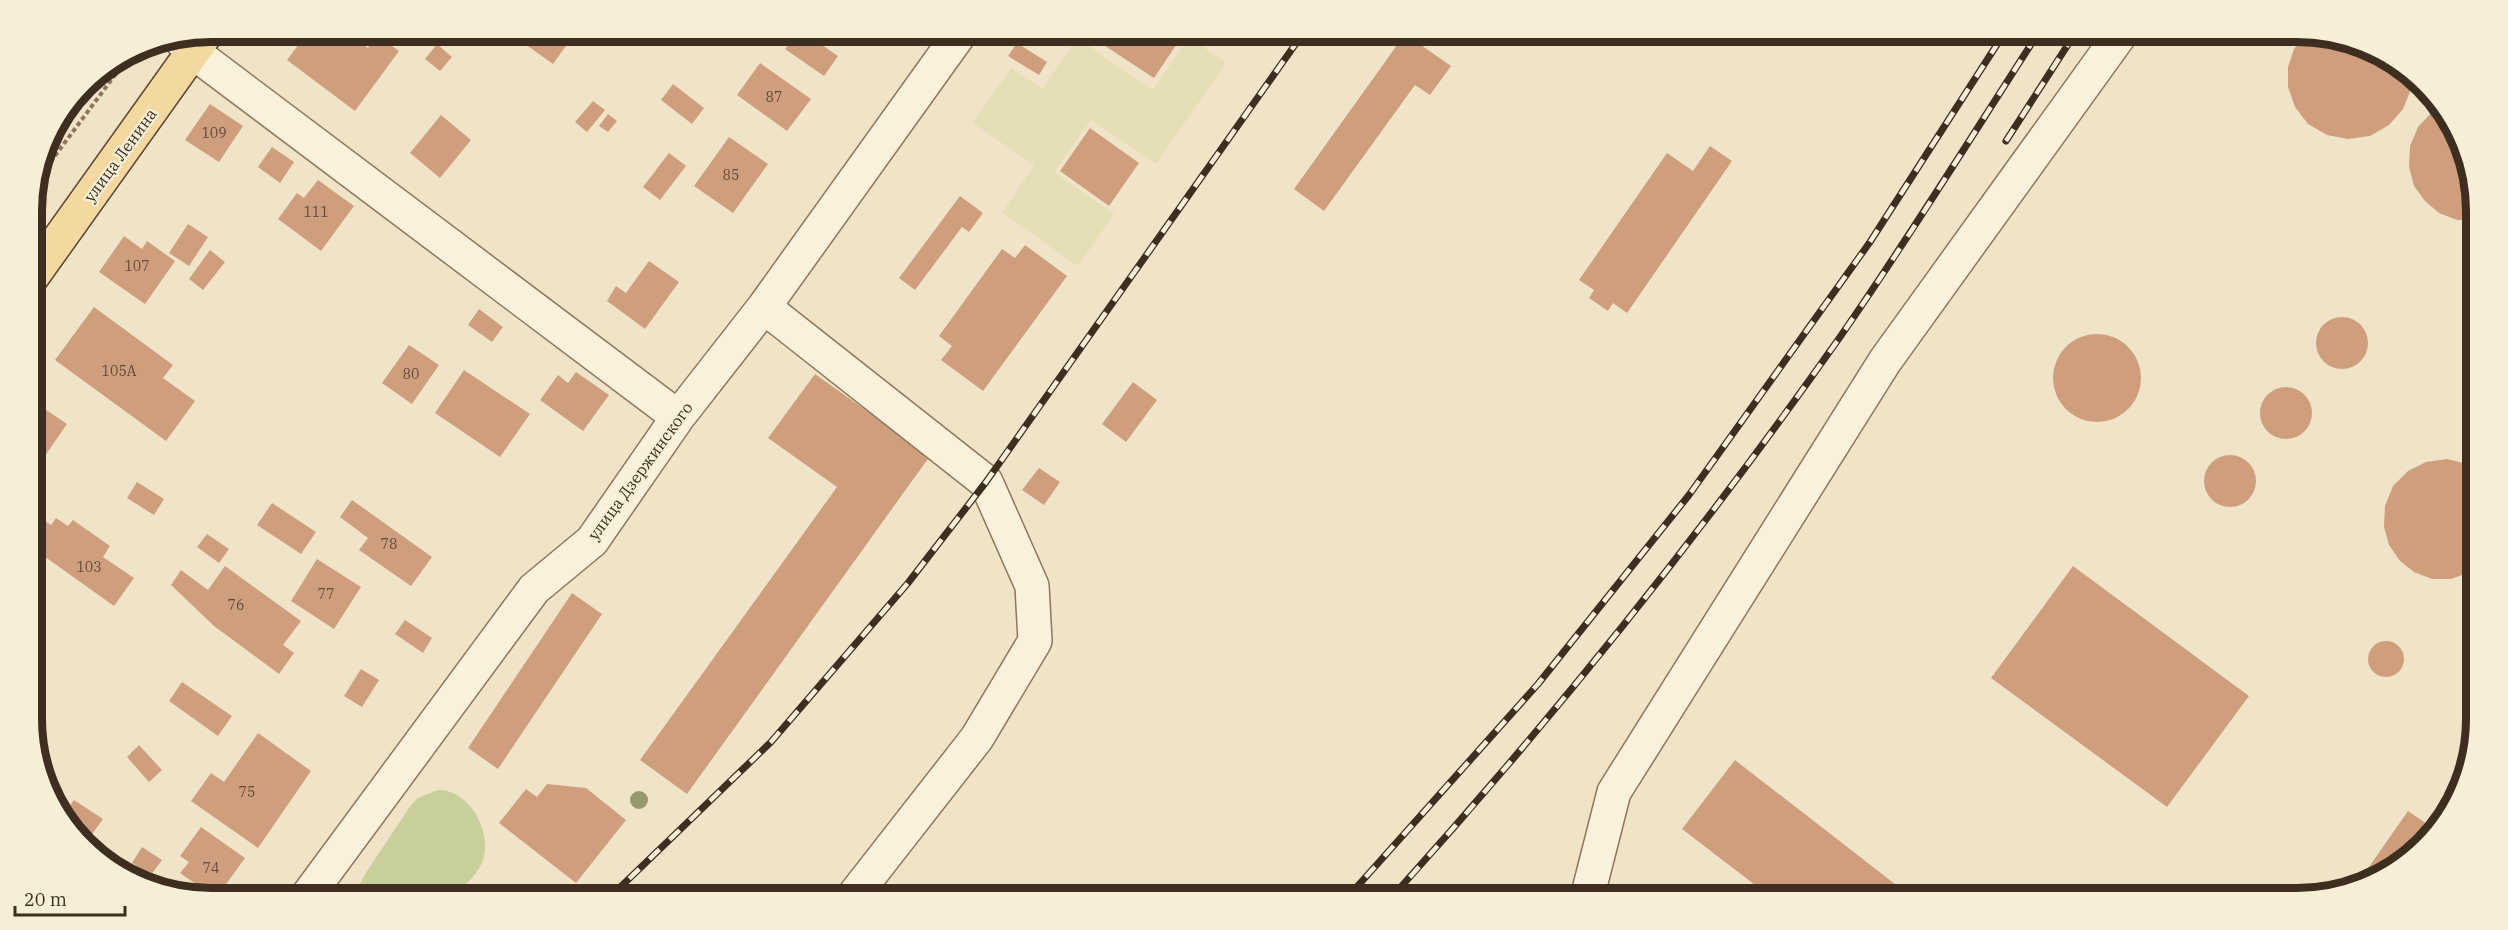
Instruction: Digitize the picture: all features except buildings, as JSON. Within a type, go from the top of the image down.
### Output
[{"type":"main road","name":"улица Ленина","points":[[42,262],[192,43]]},
{"type":"street","name":"улица Дзержинского","points":[[313,888],[534,589],[592,541],[678,417],[764,308],[954,42]]},
{"type":"street","points":[[1590,888],[1614,792],[1885,361],[2115,42]]},
{"type":"street","points":[[195,43],[678,417]]},
{"type":"street","points":[[764,308],[986,482],[1032,586],[1035,641],[977,738],[860,888]]},
{"type":"path","points":[[49,164],[118,71]]},
{"type":"shaded area","points":[[1074,42],[1083,42],[1153,90],[1186,42],[1196,42],[1226,63],[1156,164],[1091,120],[1054,172],[1114,214],[1078,266],[1002,213],[1034,165],[973,123],[1011,68],[1042,89]]},
{"type":"green space","points":[[438,790],[460,797],[470,806],[477,816],[485,840],[482,863],[476,873],[462,888],[358,888],[411,805],[418,798]]},
{"type":"railway","points":[[619,888],[771,742],[908,583],[986,482],[1297,42]]},
{"type":"railway","points":[[1356,888],[1538,684],[1689,495],[1870,242],[1999,42]]},
{"type":"railway","points":[[1400,888],[1509,763],[1624,625],[1788,410],[1866,300],[2033,42]]},
{"type":"railway","points":[[2006,141],[2070,42]]}]
